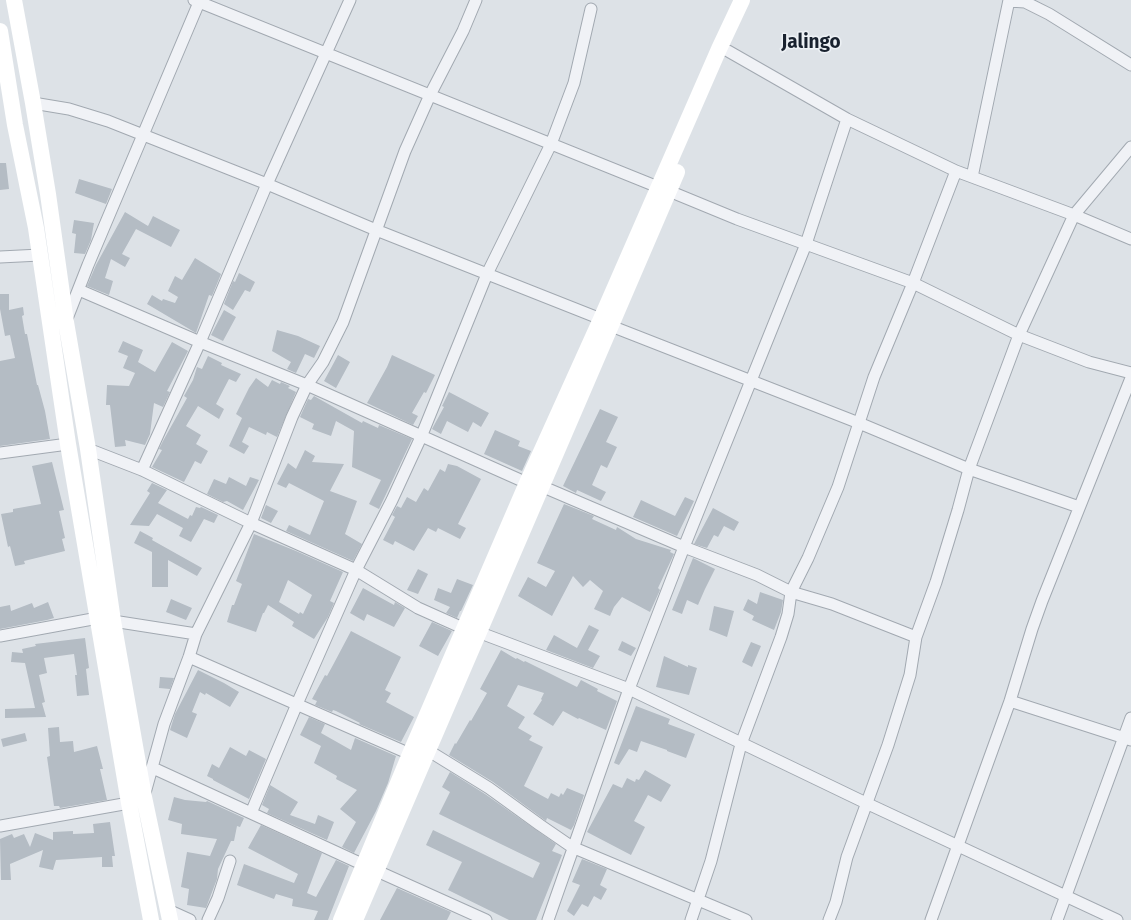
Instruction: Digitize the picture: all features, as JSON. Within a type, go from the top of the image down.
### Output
[{"type":"main road","points":[[14,0],[48,194],[66,322],[88,449],[106,620]]},
{"type":"main road","points":[[664,189],[719,49],[742,0]]},
{"type":"main road","points":[[341,920],[371,868],[429,751],[472,631],[534,485],[664,189],[753,0]]},
{"type":"main road","points":[[0,31],[15,125],[36,228],[68,444],[106,620],[136,800],[151,920]]},
{"type":"main road","points":[[355,920],[410,754],[472,631]]},
{"type":"main road","points":[[136,800],[169,915]]},
{"type":"street","points":[[142,470],[200,342],[267,184],[350,0]]},
{"type":"street","points":[[0,826],[136,800],[153,768],[164,724],[196,634],[251,522],[292,417],[307,385],[323,362],[343,322],[405,151],[430,95],[463,30],[476,0]]},
{"type":"street","points":[[66,322],[88,265],[144,135],[198,1],[737,219],[913,283],[1019,335],[1088,362],[1131,373]]},
{"type":"street","points":[[972,177],[1009,1],[1025,2],[1049,14],[1131,64]]},
{"type":"street","points":[[251,814],[297,704],[356,570],[392,500],[421,437],[487,274],[551,144],[574,83],[591,9]]},
{"type":"street","points":[[728,51],[847,119],[956,171],[1074,215],[1131,239]]},
{"type":"street","points":[[33,103],[69,109],[108,121],[267,184],[376,230],[606,323],[969,468],[1079,507]]},
{"type":"street","points":[[548,920],[572,847],[629,689],[750,380],[806,244],[847,119]]},
{"type":"street","points":[[829,920],[836,902],[847,857],[888,745],[910,675],[916,637],[936,582],[969,468],[1019,335],[1074,215],[1131,147]]},
{"type":"street","points":[[691,920],[711,861],[741,744],[781,637],[788,614],[791,592],[808,558],[838,487],[874,377],[913,283],[956,171]]},
{"type":"street","points":[[0,257],[40,255]]},
{"type":"street","points":[[79,290],[200,342],[307,385],[421,437],[534,485],[684,547],[757,575],[791,592],[832,604],[916,637]]},
{"type":"street","points":[[931,920],[1010,701],[1042,601],[1131,378]]},
{"type":"street","points":[[0,453],[68,444]]},
{"type":"street","points":[[88,449],[142,470],[356,570],[418,608],[472,631],[629,689],[741,744],[1117,920]]},
{"type":"street","points":[[0,636],[106,620],[196,634]]},
{"type":"street","points":[[189,657],[410,754]]},
{"type":"street","points":[[1010,701],[1127,738]]},
{"type":"street","points":[[1057,920],[1127,738],[1131,718]]},
{"type":"street","points":[[429,751],[489,788],[572,847],[746,920]]},
{"type":"street","points":[[153,768],[486,920]]},
{"type":"street","points":[[208,920],[218,898],[230,861]]},
{"type":"street","points":[[169,915],[190,920]]},
{"type":"building","points":[[0,163],[6,163],[9,189],[0,190]]},
{"type":"building","points":[[79,179],[112,189],[106,204],[75,193]]},
{"type":"building","points":[[125,212],[148,226],[153,216],[180,230],[171,247],[136,229],[122,254],[130,258],[125,267],[111,259],[105,278],[113,281],[109,295],[87,286],[96,265]]},
{"type":"building","points":[[74,220],[94,223],[91,240],[85,254],[74,253],[76,234],[72,233]]},
{"type":"building","points":[[195,258],[221,274],[212,296],[209,295],[196,333],[147,304],[152,295],[162,301],[163,299],[175,303],[178,297],[168,291],[175,276],[182,280]]},
{"type":"building","points":[[239,273],[255,282],[250,292],[245,290],[233,310],[224,304],[233,281],[235,282]]},
{"type":"building","points":[[0,294],[9,294],[9,310],[23,307],[24,315],[22,316],[25,334],[27,334],[50,439],[0,446],[0,361],[15,358],[10,335],[5,336],[0,309]]},
{"type":"building","points":[[224,310],[236,317],[223,341],[211,335]]},
{"type":"building","points":[[277,330],[298,336],[320,346],[314,358],[305,354],[296,373],[287,369],[291,362],[272,351]]},
{"type":"building","points":[[123,341],[143,350],[138,362],[155,372],[172,342],[188,351],[167,391],[170,392],[163,407],[154,403],[150,434],[145,445],[125,440],[126,446],[115,447],[110,405],[106,405],[107,385],[129,386],[135,373],[123,368],[128,356],[118,352]]},
{"type":"building","points":[[338,355],[350,362],[336,388],[324,381]]},
{"type":"building","points":[[392,355],[435,375],[426,393],[424,392],[412,413],[418,416],[413,425],[367,403]]},
{"type":"building","points":[[208,356],[222,363],[221,365],[241,374],[236,382],[229,379],[216,404],[224,409],[219,419],[198,406],[186,426],[201,435],[196,444],[208,451],[201,464],[195,461],[184,482],[152,467],[162,450],[159,449],[163,441],[187,398],[184,396],[193,380],[197,367],[202,369]]},
{"type":"building","points":[[256,378],[268,387],[272,380],[280,384],[281,382],[290,386],[288,388],[296,392],[277,437],[267,432],[266,435],[249,427],[242,442],[249,446],[244,454],[229,446],[242,418],[236,414],[249,388]]},
{"type":"building","points":[[449,392],[489,413],[481,427],[473,422],[468,432],[447,421],[441,434],[432,429],[444,407],[442,406]]},
{"type":"building","points":[[314,396],[362,423],[363,421],[378,428],[379,425],[412,439],[379,509],[369,504],[381,480],[352,467],[354,431],[336,421],[331,436],[312,429],[314,424],[300,417],[308,399],[311,400]]},
{"type":"building","points":[[600,409],[618,417],[606,442],[617,447],[607,468],[601,465],[592,485],[606,492],[601,501],[577,490],[576,493],[563,486]]},
{"type":"building","points":[[495,430],[520,441],[518,446],[531,451],[522,471],[484,454]]},
{"type":"building","points":[[305,450],[315,456],[312,462],[344,464],[330,491],[357,501],[345,534],[362,544],[353,561],[286,531],[289,525],[310,535],[324,501],[289,483],[286,488],[277,484],[288,463],[296,469]]},
{"type":"building","points":[[52,462],[64,510],[59,511],[65,538],[62,539],[65,551],[24,561],[25,564],[15,566],[10,546],[8,547],[1,514],[13,512],[13,509],[41,504],[32,466]]},
{"type":"building","points":[[448,464],[457,466],[481,479],[458,524],[466,528],[460,539],[438,528],[436,532],[428,528],[414,551],[395,541],[393,545],[383,540],[395,517],[392,515],[397,506],[401,508],[407,497],[416,502],[424,488],[428,491],[440,469],[445,472]]},
{"type":"building","points":[[229,477],[246,486],[250,477],[259,480],[243,510],[227,501],[223,502],[207,494],[214,479],[226,484]]},
{"type":"building","points":[[152,483],[167,490],[158,503],[188,519],[190,515],[192,516],[196,507],[201,507],[218,515],[214,523],[204,519],[191,542],[179,536],[183,528],[157,514],[149,526],[130,525],[150,493],[147,491]]},
{"type":"building","points":[[685,497],[694,501],[677,536],[633,517],[641,500],[675,516]]},
{"type":"building","points":[[564,504],[594,516],[592,519],[616,530],[617,527],[636,539],[671,550],[670,552],[674,554],[658,588],[660,590],[650,612],[622,597],[614,607],[610,616],[594,609],[603,591],[590,580],[583,587],[573,576],[552,616],[518,596],[528,577],[546,587],[555,571],[537,563]]},
{"type":"building","points":[[266,505],[278,511],[271,523],[261,518]]},
{"type":"building","points":[[713,508],[739,522],[734,531],[724,526],[718,537],[714,535],[707,548],[694,544]]},
{"type":"building","points":[[140,531],[153,538],[152,540],[202,568],[197,576],[168,560],[168,587],[152,587],[152,552],[134,543]]},
{"type":"building","points":[[254,534],[343,572],[330,601],[334,603],[328,617],[314,639],[292,626],[294,622],[268,605],[263,613],[256,632],[227,622],[232,605],[234,605],[242,584],[236,581]],"holes":[[[288,580],[312,595],[303,614],[300,612],[299,614],[279,602]]]},
{"type":"building","points":[[693,558],[715,569],[698,605],[687,600],[682,614],[672,610]]},
{"type":"building","points":[[418,569],[428,574],[418,594],[407,590]]},
{"type":"building","points":[[457,579],[473,585],[457,618],[446,613],[450,607],[434,600],[438,588],[451,593]]},
{"type":"building","points":[[363,588],[394,605],[395,602],[405,608],[394,627],[367,614],[364,621],[350,613]]},
{"type":"building","points":[[760,592],[783,600],[781,612],[774,630],[752,620],[754,616],[743,610],[748,599],[757,604]]},
{"type":"building","points":[[171,599],[192,608],[186,620],[166,612]]},
{"type":"building","points":[[48,602],[54,618],[0,629],[0,607],[10,605],[11,611],[32,603],[34,608]]},
{"type":"building","points":[[714,606],[734,611],[727,637],[709,630]]},
{"type":"building","points":[[432,622],[452,631],[438,656],[419,646]]},
{"type":"building","points":[[589,625],[599,630],[588,650],[600,656],[593,668],[546,650],[554,635],[577,648]]},
{"type":"building","points":[[351,631],[401,657],[385,690],[391,693],[386,702],[414,717],[401,742],[359,724],[360,723],[336,711],[333,710],[332,712],[315,705],[317,701],[312,699],[325,675],[327,676]]},
{"type":"building","points":[[85,638],[89,668],[86,669],[89,695],[77,696],[75,675],[77,675],[74,654],[44,658],[47,673],[39,675],[45,702],[42,703],[46,717],[5,718],[5,709],[35,708],[25,663],[11,662],[12,652],[23,653],[22,649],[36,646],[35,644]]},
{"type":"building","points":[[622,641],[636,648],[631,656],[618,650]]},
{"type":"building","points":[[751,642],[761,646],[752,667],[742,662]]},
{"type":"building","points":[[501,650],[516,659],[525,661],[577,687],[581,680],[598,689],[597,691],[617,701],[606,730],[579,718],[578,719],[563,711],[553,726],[533,714],[542,700],[541,699],[544,693],[518,685],[507,706],[525,717],[518,728],[532,736],[529,740],[543,747],[524,786],[548,799],[551,793],[559,797],[561,793],[563,795],[567,788],[584,795],[571,830],[547,818],[546,821],[493,782],[449,755],[487,693],[480,689]]},
{"type":"building","points":[[664,656],[688,667],[688,665],[697,668],[689,695],[656,687]]},
{"type":"building","points":[[198,670],[239,692],[230,707],[206,693],[205,695],[200,692],[192,712],[197,714],[187,738],[170,730],[175,714]]},
{"type":"building","points":[[160,677],[174,678],[170,689],[159,688]]},
{"type":"building","points":[[636,706],[670,719],[668,724],[695,734],[686,758],[641,741],[637,752],[629,749],[619,765],[614,763]]},
{"type":"building","points":[[309,717],[325,724],[321,733],[351,750],[355,738],[396,756],[388,783],[376,811],[354,853],[342,847],[356,822],[340,809],[357,790],[336,779],[337,776],[314,763],[321,746],[300,735]]},
{"type":"building","points":[[59,727],[60,742],[73,741],[74,752],[97,746],[103,769],[100,769],[107,800],[60,808],[59,806],[54,806],[47,757],[50,756],[48,728]]},
{"type":"building","points":[[25,733],[27,741],[3,747],[1,739]]},
{"type":"building","points":[[230,747],[246,756],[249,750],[266,759],[249,799],[207,776],[212,764],[219,768]]},
{"type":"building","points":[[645,770],[671,785],[661,802],[648,795],[634,821],[645,827],[631,855],[587,832],[613,784],[622,788],[627,778],[635,782],[636,779],[639,780]]},
{"type":"building","points":[[450,772],[485,794],[556,844],[552,851],[562,855],[536,920],[509,920],[448,890],[462,862],[426,845],[433,830],[533,878],[540,863],[439,814],[450,792],[442,787]]},
{"type":"building","points":[[270,785],[298,802],[290,815],[315,824],[318,815],[334,822],[327,840],[267,813],[269,809],[262,805]]},
{"type":"building","points":[[174,797],[185,800],[207,801],[244,818],[240,827],[237,826],[234,841],[231,841],[218,869],[217,879],[206,908],[187,905],[189,889],[181,887],[187,852],[210,856],[217,839],[181,834],[182,824],[168,820]]},
{"type":"building","points":[[110,822],[115,856],[112,856],[113,867],[102,867],[102,857],[56,860],[53,870],[39,867],[43,850],[10,864],[11,880],[1,880],[0,839],[12,834],[14,838],[24,834],[30,847],[35,833],[53,840],[53,832],[73,831],[73,834],[94,833],[93,824]]},
{"type":"building","points":[[261,825],[322,853],[307,893],[316,897],[336,860],[349,866],[328,920],[314,920],[318,911],[292,906],[293,899],[276,894],[274,899],[237,885],[244,864],[294,883],[298,874],[248,848]]},
{"type":"building","points":[[582,859],[607,869],[600,885],[607,889],[601,900],[594,896],[588,907],[582,904],[574,916],[567,911],[580,885],[572,882]]},
{"type":"building","points":[[397,888],[451,912],[447,920],[380,920]]},
{"type":"district","name":"Jalingo","points":[[811,43]]}]
